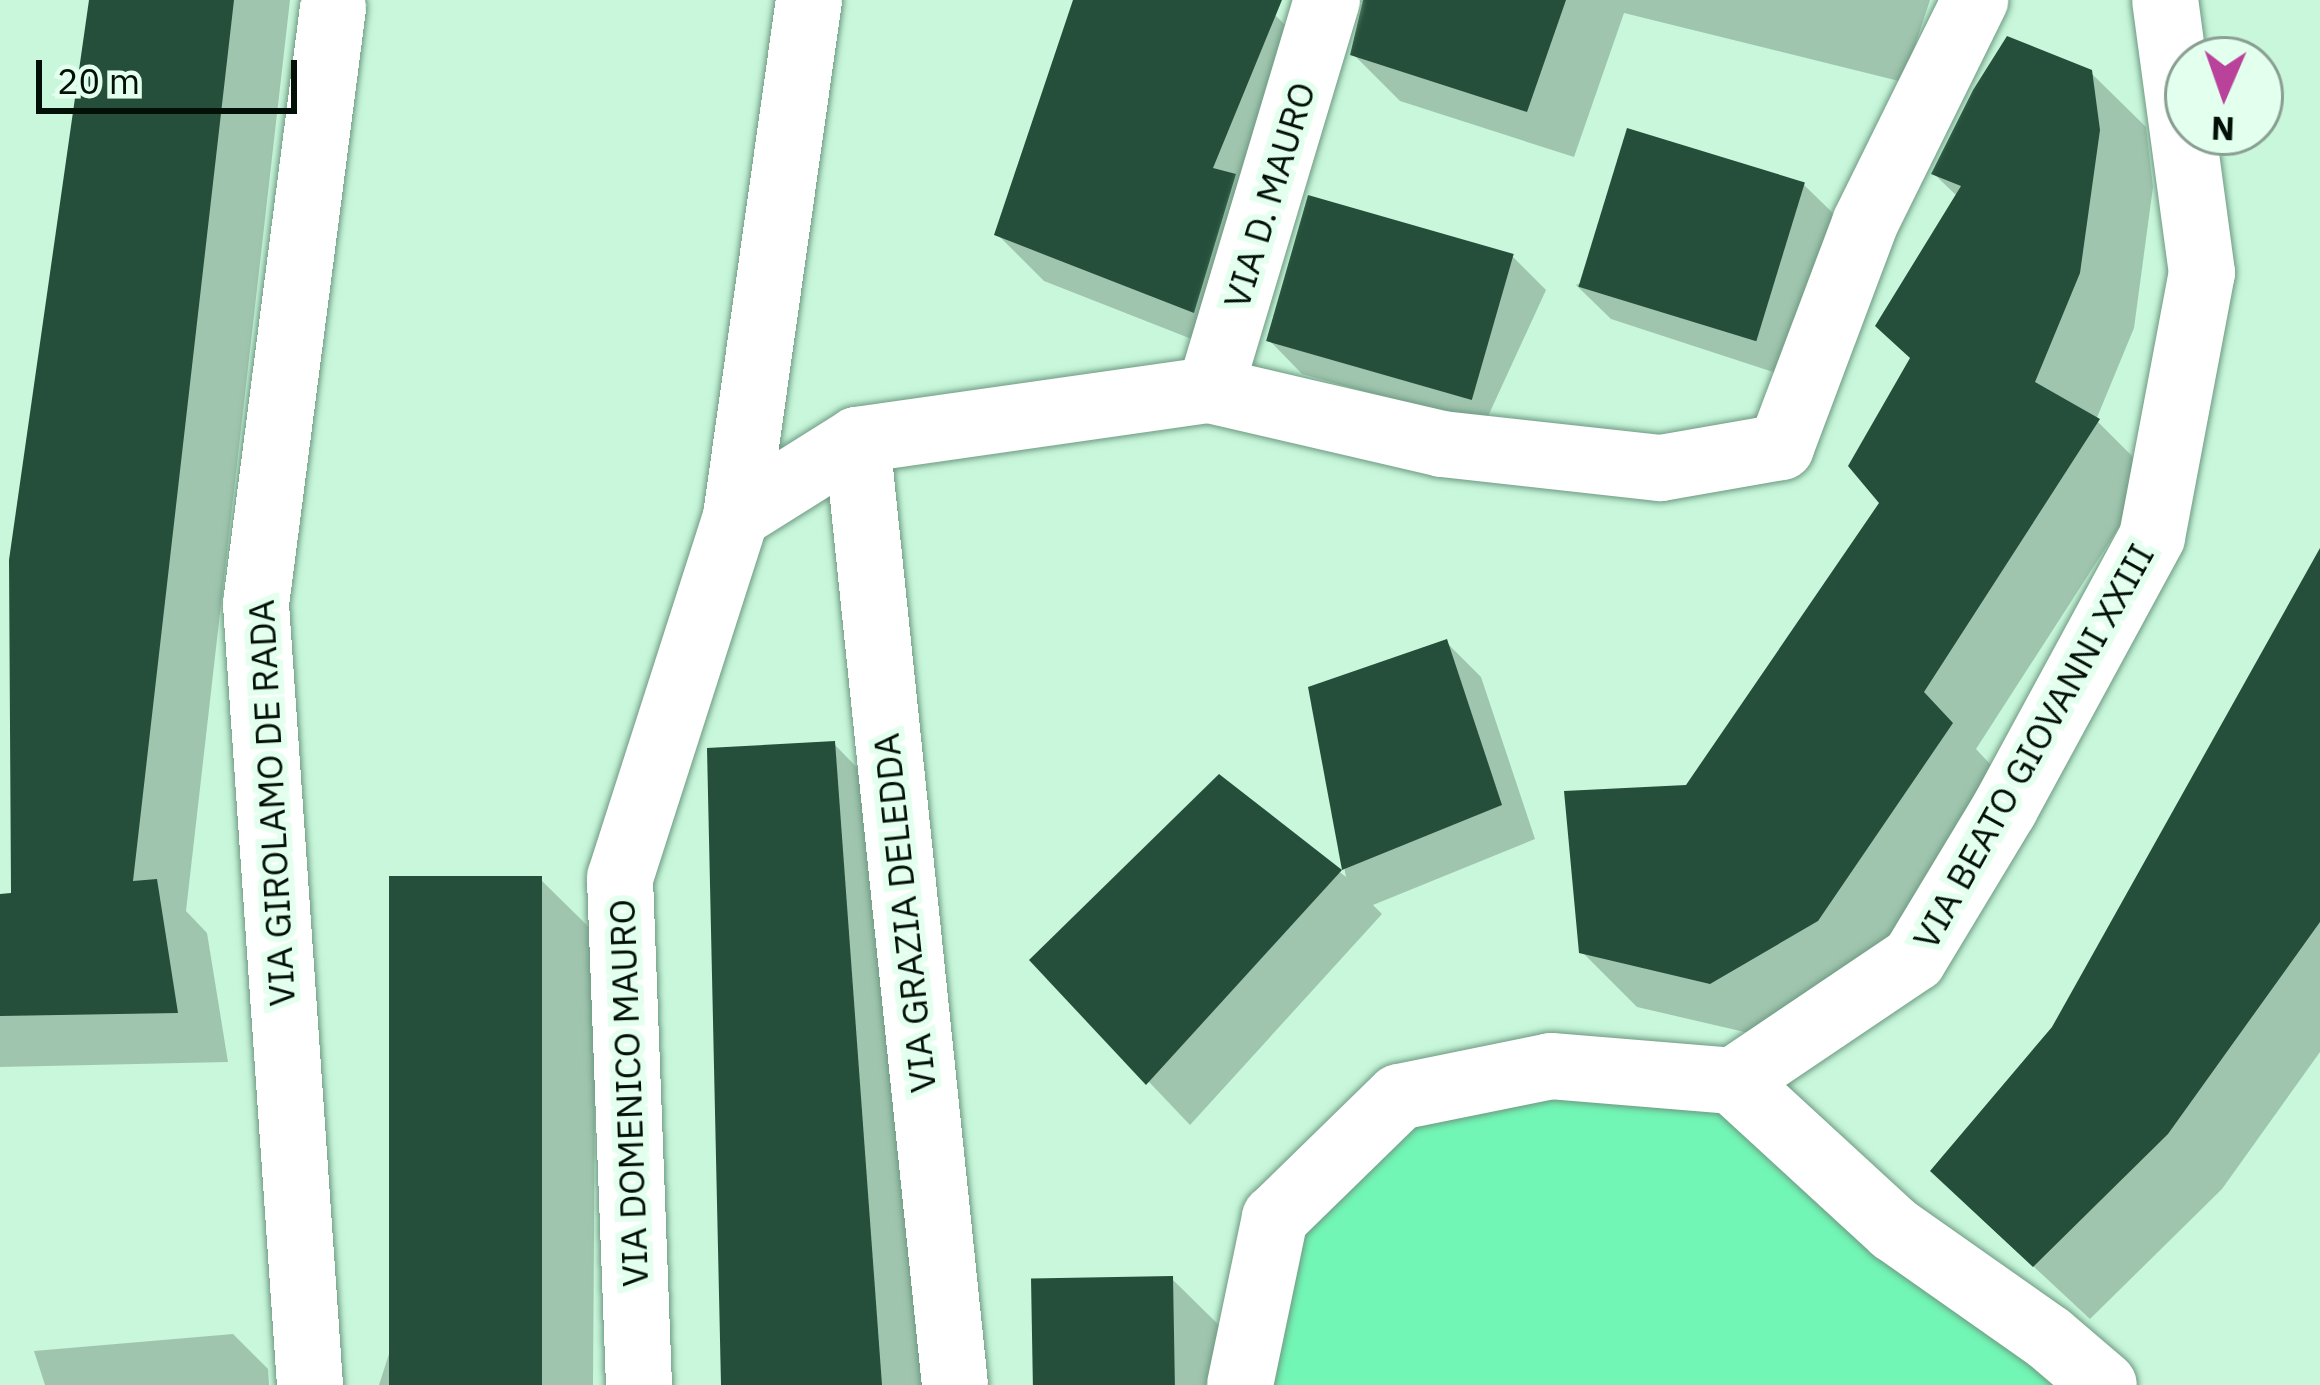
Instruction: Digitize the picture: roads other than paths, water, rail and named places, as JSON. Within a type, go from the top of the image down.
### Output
[{"type":"street","name":"VIA DOMENICO MAURO","points":[[639,1385],[620,878],[736,516],[809,0]]},
{"type":"street","name":"VIA D. MAURO","points":[[1210,390],[1327,0]]},
{"type":"street","points":[[736,516],[856,440],[1210,390],[1442,444],[1660,468],[1781,447],[1865,224],[1976,0]]},
{"type":"street","name":"VIA BEATO GIOVANNI XXIII","points":[[1733,1081],[1914,959],[2005,808],[2152,537],[2203,273],[2165,0]]},
{"type":"street","name":"VIA GIROLAMO DE RADA","points":[[310,1385],[256,604],[333,8]]},
{"type":"street","name":"VIA GRAZIA DELEDDA","points":[[856,440],[955,1385]]},
{"type":"street","points":[[1240,1385],[1275,1219],[1399,1097],[1551,1066],[1733,1081],[1894,1228],[2049,1338],[2104,1385]]}]
